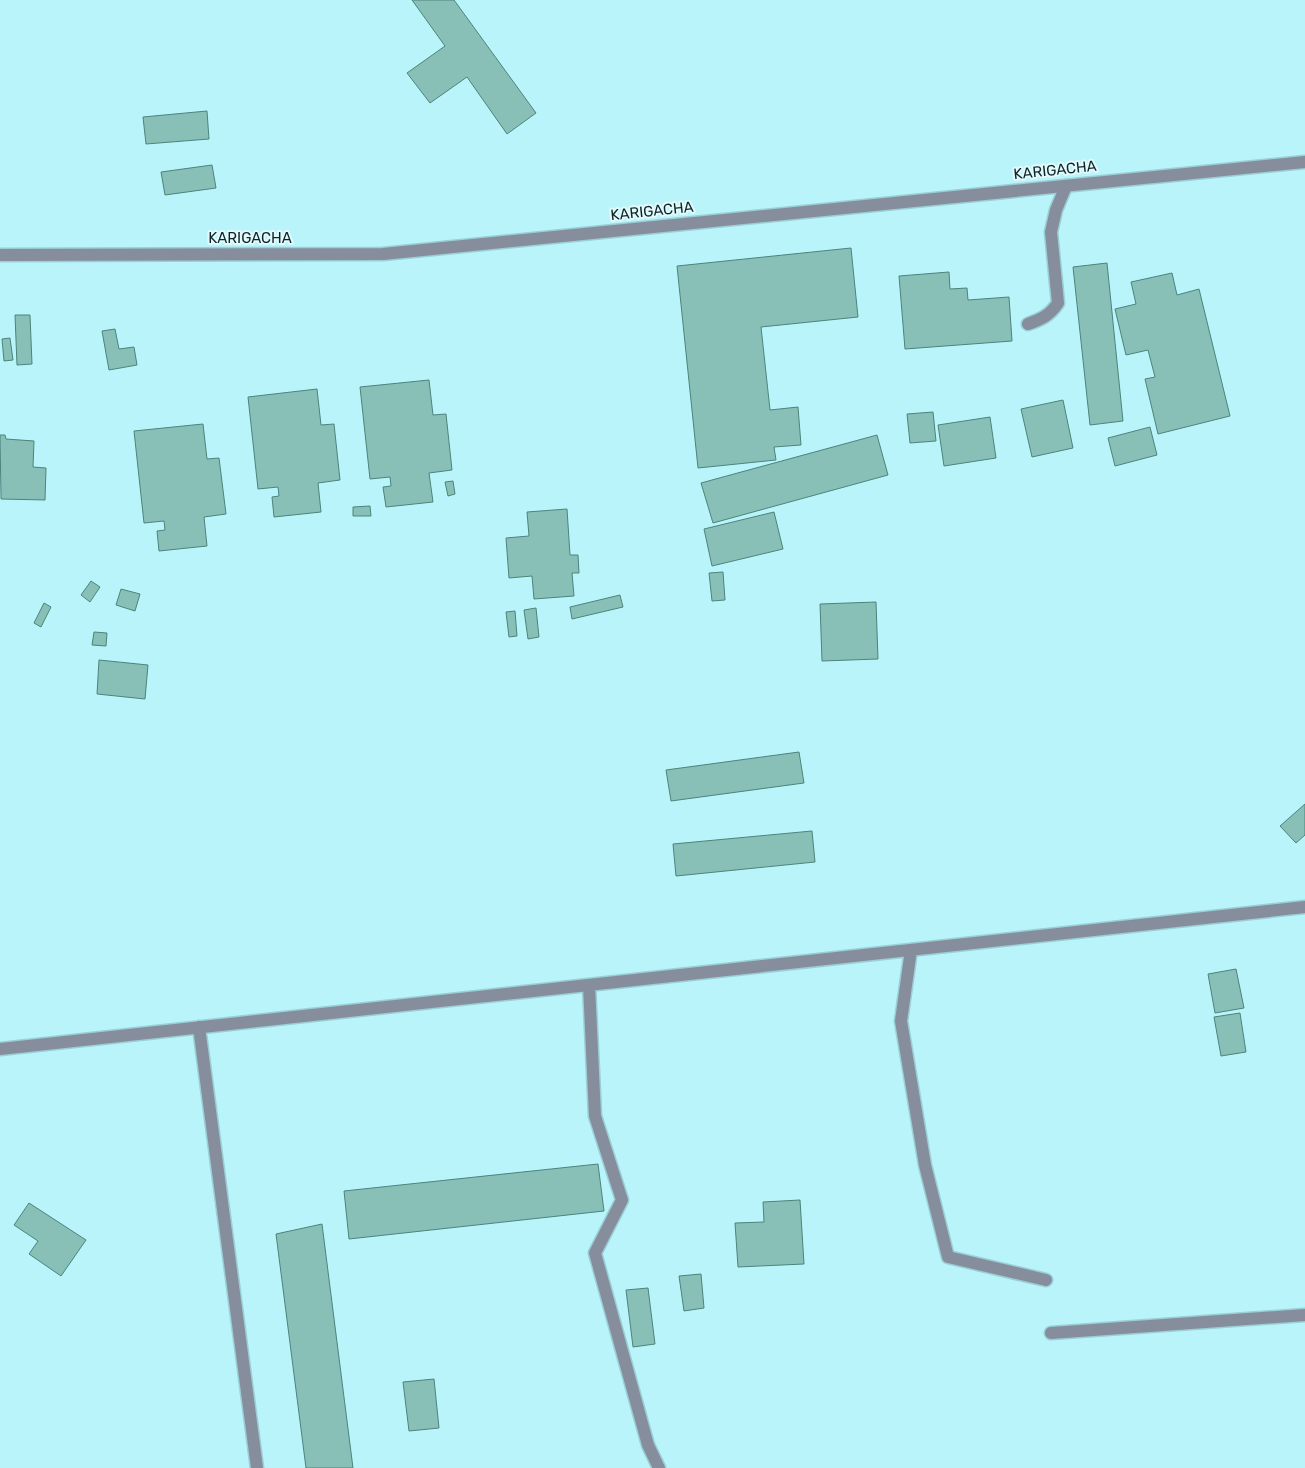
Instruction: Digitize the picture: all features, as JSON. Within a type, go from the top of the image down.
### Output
[{"type":"street","name":"KARIGACHA","points":[[0,256],[383,254],[1305,162]]},
{"type":"street","points":[[1028,324],[1048,315],[1058,303],[1051,232],[1056,210],[1066,186]]},
{"type":"street","points":[[0,1049],[1305,907]]},
{"type":"street","points":[[911,950],[901,1022],[925,1165],[948,1257],[1046,1280]]},
{"type":"street","points":[[589,985],[595,1116],[622,1200],[595,1253],[648,1445],[659,1468]]},
{"type":"street","points":[[199,1027],[257,1468]]},
{"type":"street","points":[[1051,1333],[1305,1315]]},
{"type":"building","points":[[412,0],[454,0],[536,113],[507,134],[467,77],[430,103],[407,73],[445,46]]},
{"type":"building","points":[[207,111],[209,139],[146,144],[143,117]]},
{"type":"building","points":[[212,165],[216,188],[165,195],[161,172]]},
{"type":"building","points":[[851,248],[858,317],[761,327],[770,410],[798,407],[801,445],[774,447],[776,460],[698,468],[677,266]]},
{"type":"building","points":[[1107,263],[1123,421],[1090,425],[1073,267]]},
{"type":"building","points":[[949,272],[950,289],[967,288],[968,300],[1009,297],[1012,341],[905,349],[899,276]]},
{"type":"building","points":[[1172,273],[1177,295],[1199,289],[1230,416],[1158,434],[1145,379],[1155,377],[1148,350],[1126,355],[1115,309],[1136,304],[1131,282]]},
{"type":"building","points":[[15,315],[30,315],[32,364],[17,365]]},
{"type":"building","points":[[115,329],[119,349],[134,347],[137,365],[109,370],[102,331]]},
{"type":"building","points":[[10,338],[13,360],[4,361],[2,339]]},
{"type":"building","points":[[429,380],[433,415],[446,414],[452,470],[429,473],[433,502],[386,507],[383,487],[391,486],[390,477],[370,479],[360,387]]},
{"type":"building","points":[[317,389],[321,425],[334,424],[340,480],[318,483],[321,512],[274,517],[272,497],[279,496],[278,487],[258,489],[248,397]]},
{"type":"building","points":[[1063,400],[1073,448],[1032,457],[1021,409]]},
{"type":"building","points":[[933,412],[936,441],[910,443],[907,414]]},
{"type":"building","points":[[990,417],[996,458],[944,466],[938,425]]},
{"type":"building","points":[[203,424],[207,459],[219,458],[226,514],[204,517],[207,546],[159,551],[157,531],[165,530],[164,521],[144,523],[134,431]]},
{"type":"building","points":[[1150,427],[1157,455],[1115,466],[1108,438]]},
{"type":"building","points":[[0,435],[5,435],[6,439],[34,441],[33,467],[46,468],[45,500],[1,499]]},
{"type":"building","points":[[877,435],[888,475],[713,523],[701,483]]},
{"type":"building","points":[[453,481],[455,494],[448,496],[445,482]]},
{"type":"building","points":[[370,506],[371,516],[353,516],[353,507]]},
{"type":"building","points":[[567,509],[570,555],[578,555],[579,573],[572,573],[574,596],[534,599],[532,576],[509,578],[506,538],[529,536],[527,512]]},
{"type":"building","points":[[774,512],[783,549],[712,566],[704,529]]},
{"type":"building","points":[[723,572],[725,600],[712,601],[709,573]]},
{"type":"building","points":[[91,581],[100,587],[90,602],[81,595]]},
{"type":"building","points":[[121,589],[140,594],[135,611],[116,605]]},
{"type":"building","points":[[620,595],[623,607],[572,619],[570,607]]},
{"type":"building","points":[[876,602],[878,659],[822,661],[820,604]]},
{"type":"building","points":[[44,603],[51,607],[41,627],[34,623]]},
{"type":"building","points":[[536,608],[539,637],[528,639],[524,610]]},
{"type":"building","points":[[515,611],[517,636],[509,637],[506,612]]},
{"type":"building","points":[[94,632],[107,633],[106,646],[92,645]]},
{"type":"building","points":[[99,660],[148,665],[145,699],[97,694]]},
{"type":"building","points":[[799,752],[804,783],[671,801],[666,770]]},
{"type":"building","points":[[1305,804],[1305,835],[1296,843],[1280,826]]},
{"type":"building","points":[[812,831],[815,862],[676,876],[673,844]]},
{"type":"building","points":[[1236,969],[1244,1008],[1215,1013],[1208,974]]},
{"type":"building","points":[[1240,1013],[1246,1052],[1221,1056],[1214,1017]]},
{"type":"building","points":[[598,1164],[604,1211],[349,1239],[344,1191]]},
{"type":"building","points":[[800,1200],[804,1264],[738,1267],[735,1223],[764,1222],[763,1202]]},
{"type":"building","points":[[29,1203],[86,1240],[61,1276],[29,1254],[38,1241],[14,1225]]},
{"type":"building","points":[[322,1224],[353,1468],[306,1468],[276,1234]]},
{"type":"building","points":[[701,1274],[704,1308],[684,1311],[679,1276]]},
{"type":"building","points":[[648,1288],[655,1344],[633,1347],[626,1290]]},
{"type":"building","points":[[434,1379],[439,1428],[409,1431],[403,1382]]}]
